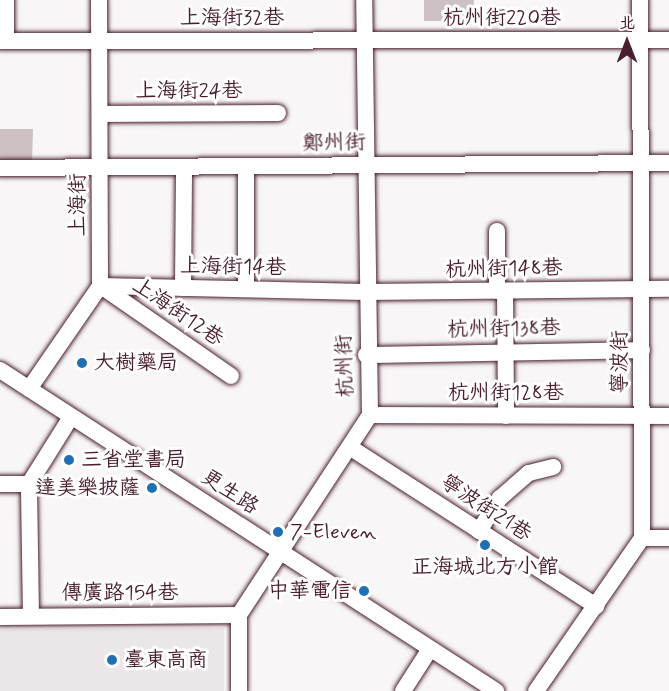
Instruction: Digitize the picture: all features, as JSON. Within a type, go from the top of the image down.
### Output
[{"type":"street","points":[[3,41],[6,0]]},
{"type":"street","name":"上海街","points":[[99,0],[100,286]]},
{"type":"street","name":"杭州街","points":[[239,615],[351,448],[370,415],[365,292],[364,0]]},
{"type":"street","name":"寧波街","points":[[640,0],[642,538]]},
{"type":"street","name":"杭州街220巷","points":[[364,42],[669,40]]},
{"type":"street","name":"上海街32巷","points":[[3,41],[364,42]]},
{"type":"street","name":"上海街24巷","points":[[100,114],[278,112]]},
{"type":"street","name":"鄭州街","points":[[0,168],[100,166],[246,168],[669,163]]},
{"type":"street","points":[[183,288],[184,167]]},
{"type":"street","points":[[246,168],[246,289]]},
{"type":"street","points":[[497,231],[506,351],[506,416]]},
{"type":"street","points":[[29,389],[100,286]]},
{"type":"street","name":"上海街14巷","points":[[100,286],[365,292]]},
{"type":"street","name":"上海街12巷","points":[[100,286],[231,376]]},
{"type":"street","name":"杭州街148巷","points":[[365,292],[669,290]]},
{"type":"street","name":"杭州街138巷","points":[[366,355],[642,350]]},
{"type":"street","name":"更生路","points":[[0,370],[496,691]]},
{"type":"street","name":"杭州街128巷","points":[[370,415],[669,416]]},
{"type":"street","points":[[32,616],[30,484],[71,417]]},
{"type":"street","name":"寧波街21巷","points":[[351,448],[596,606]]},
{"type":"street","points":[[479,531],[500,498],[529,473],[553,467]]},
{"type":"street","points":[[0,484],[30,484]]},
{"type":"street","points":[[536,691],[642,538],[669,537]]},
{"type":"street","points":[[239,615],[239,691]]},
{"type":"street","name":"傳廣路154巷","points":[[0,617],[239,615]]},
{"type":"street","points":[[403,691],[430,649]]},
{"type":"shaded area","name":"臺東高商","points":[[224,628],[224,691],[0,691],[0,629]]},
{"type":"building","points":[[424,0],[474,0],[473,21],[424,21]]},
{"type":"building","points":[[0,129],[33,129],[32,162],[0,162]]},
{"type":"place","name":"大樹藥局","points":[[82,363]]},
{"type":"place","name":"三省堂書局","points":[[69,460]]},
{"type":"place","name":"達美樂披薩","points":[[152,488]]},
{"type":"place","name":"7-Eleven","points":[[278,532]]},
{"type":"place","name":"正海城北方小館","points":[[485,545]]},
{"type":"place","name":"中華電信","points":[[364,591]]},
{"type":"place","name":"臺東高商","points":[[112,660]]}]
